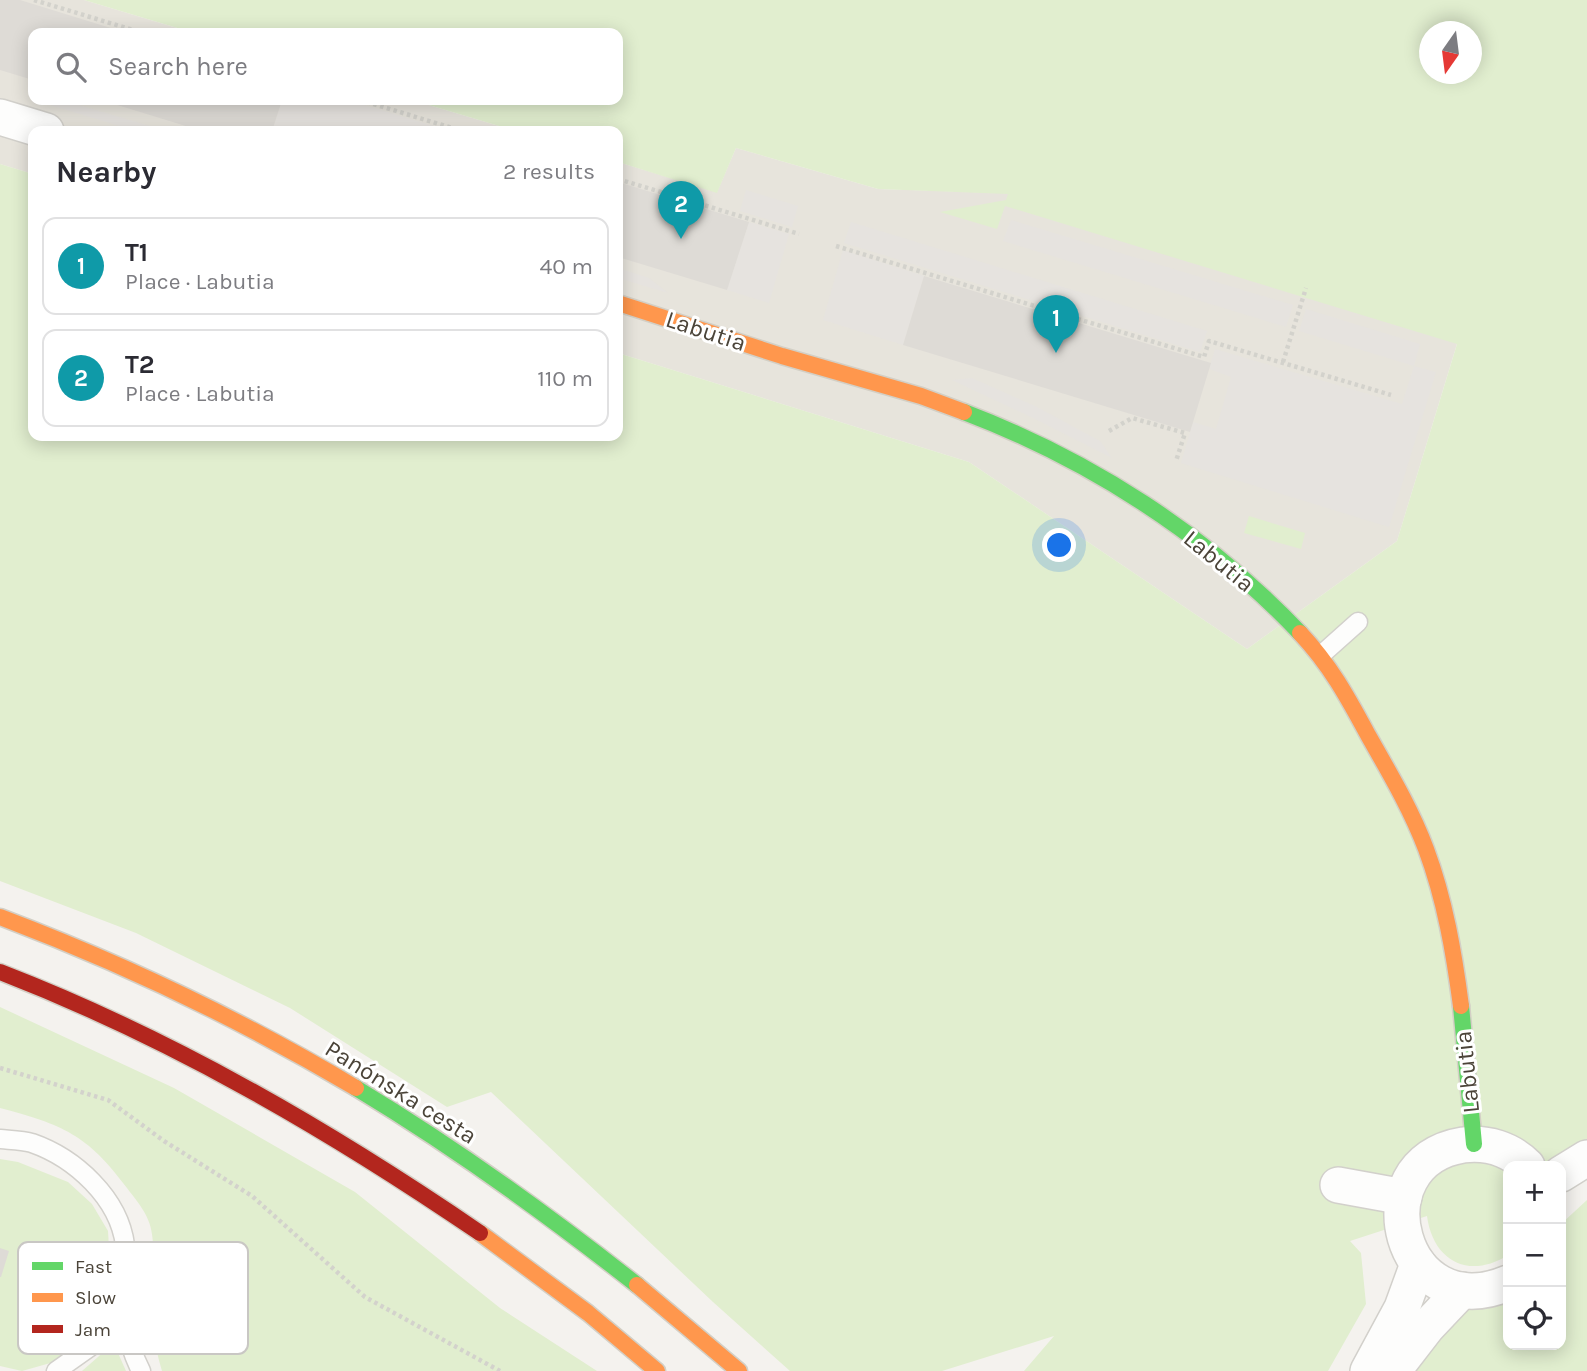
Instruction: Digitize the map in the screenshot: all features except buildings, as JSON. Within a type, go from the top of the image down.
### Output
[{"type":"main road","name":"Labutia","points":[[623,305],[941,403],[1023,437],[1089,471],[1199,541],[1321,655],[1404,796],[1438,886],[1460,998],[1474,1144]]},
{"type":"main road","name":"Panónska cesta","points":[[0,917],[164,984],[330,1072],[548,1215],[678,1317],[739,1371]]},
{"type":"main road","points":[[0,972],[120,1023],[257,1091],[449,1210],[556,1287],[657,1371]]},
{"type":"street","points":[[0,117],[30,126]]},
{"type":"street","points":[[1503,1285],[1479,1291],[1462,1290],[1430,1276],[1408,1249],[1401,1214],[1411,1180],[1423,1165],[1438,1154],[1455,1147],[1491,1145],[1507,1151],[1520,1161]]},
{"type":"street","points":[[1566,1171],[1587,1158]]},
{"type":"street","points":[[1338,1185],[1404,1197]]},
{"type":"street","points":[[1368,1371],[1402,1308],[1418,1264]]},
{"type":"street","points":[[1393,1371],[1427,1327],[1462,1290]]},
{"type":"lane","points":[[1321,655],[1358,622]]},
{"type":"lane","points":[[0,1139],[31,1143],[65,1160],[96,1185],[116,1214],[124,1242]]},
{"type":"lane","points":[[56,1371],[80,1354]]},
{"type":"lane","points":[[132,1354],[141,1371]]},
{"type":"path","points":[[34,0],[126,28]]},
{"type":"path","points":[[377,105],[446,126]]},
{"type":"path","points":[[623,181],[799,234]]},
{"type":"path","points":[[836,246],[1204,358],[1209,341],[1391,395]]},
{"type":"path","points":[[1283,362],[1306,289]]},
{"type":"path","points":[[1109,430],[1132,418],[1185,433],[1176,461]]},
{"type":"path","points":[[0,1068],[108,1100],[164,1141],[252,1196],[365,1297],[500,1371]]},
{"type":"shaded area","points":[[0,0],[84,0],[177,28],[28,28],[28,105],[429,105],[499,126],[28,126],[28,172],[0,164]]},
{"type":"shaded area","points":[[50,105],[79,105],[150,126],[119,126]]},
{"type":"shaded area","points":[[280,105],[364,105],[434,126],[274,126]]},
{"type":"shaded area","points":[[736,148],[878,189],[1498,209],[1397,541],[1247,649],[969,462],[623,355],[623,164],[717,192]]},
{"type":"shaded area","points":[[746,190],[798,206],[792,227],[740,211]]},
{"type":"shaded area","points":[[1011,220],[1293,305],[1286,327],[1003,241]]},
{"type":"shaded area","points":[[749,222],[789,234],[769,303],[727,290]]},
{"type":"shaded area","points":[[851,222],[1207,331],[1200,352],[844,243]]},
{"type":"shaded area","points":[[843,250],[924,276],[903,345],[823,320]]},
{"type":"shaded area","points":[[623,270],[649,278],[668,293],[623,280]]},
{"type":"shaded area","points":[[1306,309],[1420,344],[1414,366],[1299,331]]},
{"type":"shaded area","points":[[1215,349],[1402,404],[1414,366],[1436,372],[1389,527],[1181,463],[1193,422],[1216,429],[1231,377],[1209,369]]},
{"type":"shaded area","points":[[972,378],[1037,407],[1100,441],[1112,458],[952,380]]},
{"type":"green space","points":[[84,0],[1587,0],[1587,1165],[1566,1165],[1566,1161],[1503,1161],[1503,1258],[1480,1266],[1455,1262],[1437,1245],[1427,1216],[1350,1241],[1361,1253],[1366,1304],[1328,1371],[1024,1371],[1054,1336],[942,1371],[790,1371],[491,1092],[447,1107],[290,1008],[136,933],[0,881],[0,164],[28,172],[28,441],[623,441],[623,355],[969,462],[1247,649],[1397,541],[1457,344],[1005,206],[997,229],[940,212],[1006,200],[1008,194],[878,189],[736,148],[717,193],[623,164],[623,126],[499,126],[429,105],[623,105],[623,28],[177,28]]},
{"type":"green space","points":[[1249,516],[1305,533],[1301,549],[1244,533]]},
{"type":"green space","points":[[0,1007],[174,1088],[355,1192],[500,1308],[597,1371],[162,1371],[158,1354],[248,1354],[248,1242],[153,1242],[148,1220],[137,1202],[113,1170],[86,1143],[41,1120],[0,1108]]},
{"type":"green space","points":[[0,1159],[18,1162],[68,1182],[92,1204],[108,1231],[109,1242],[18,1242],[18,1354],[67,1354],[54,1362],[22,1371],[0,1366]]},
{"type":"green space","points":[[1587,1200],[1587,1371],[1400,1371],[1503,1277],[1503,1350],[1566,1350],[1566,1219]]},
{"type":"green space","points":[[101,1354],[118,1354],[126,1371],[82,1371]]},
{"type":"traffic: fast","points":[[964,412],[1057,453],[1144,504],[1226,564],[1300,633]]},
{"type":"traffic: fast","points":[[1461,1006],[1474,1144]]},
{"type":"traffic: fast","points":[[356,1088],[500,1182],[637,1285]]},
{"type":"traffic: slow","points":[[623,305],[782,356],[921,396],[964,412]]},
{"type":"traffic: slow","points":[[1300,633],[1345,694],[1420,834],[1444,907],[1461,1006]]},
{"type":"traffic: slow","points":[[0,917],[92,954],[226,1016],[356,1088]]},
{"type":"traffic: slow","points":[[480,1233],[588,1313],[657,1371]]},
{"type":"traffic: slow","points":[[637,1285],[739,1371]]},
{"type":"traffic: jam","points":[[0,972],[64,998],[187,1056],[365,1158],[480,1233]]},
{"type":"place","name":"T2","points":[[681,239]]},
{"type":"place","name":"T1","points":[[1056,353]]}]
